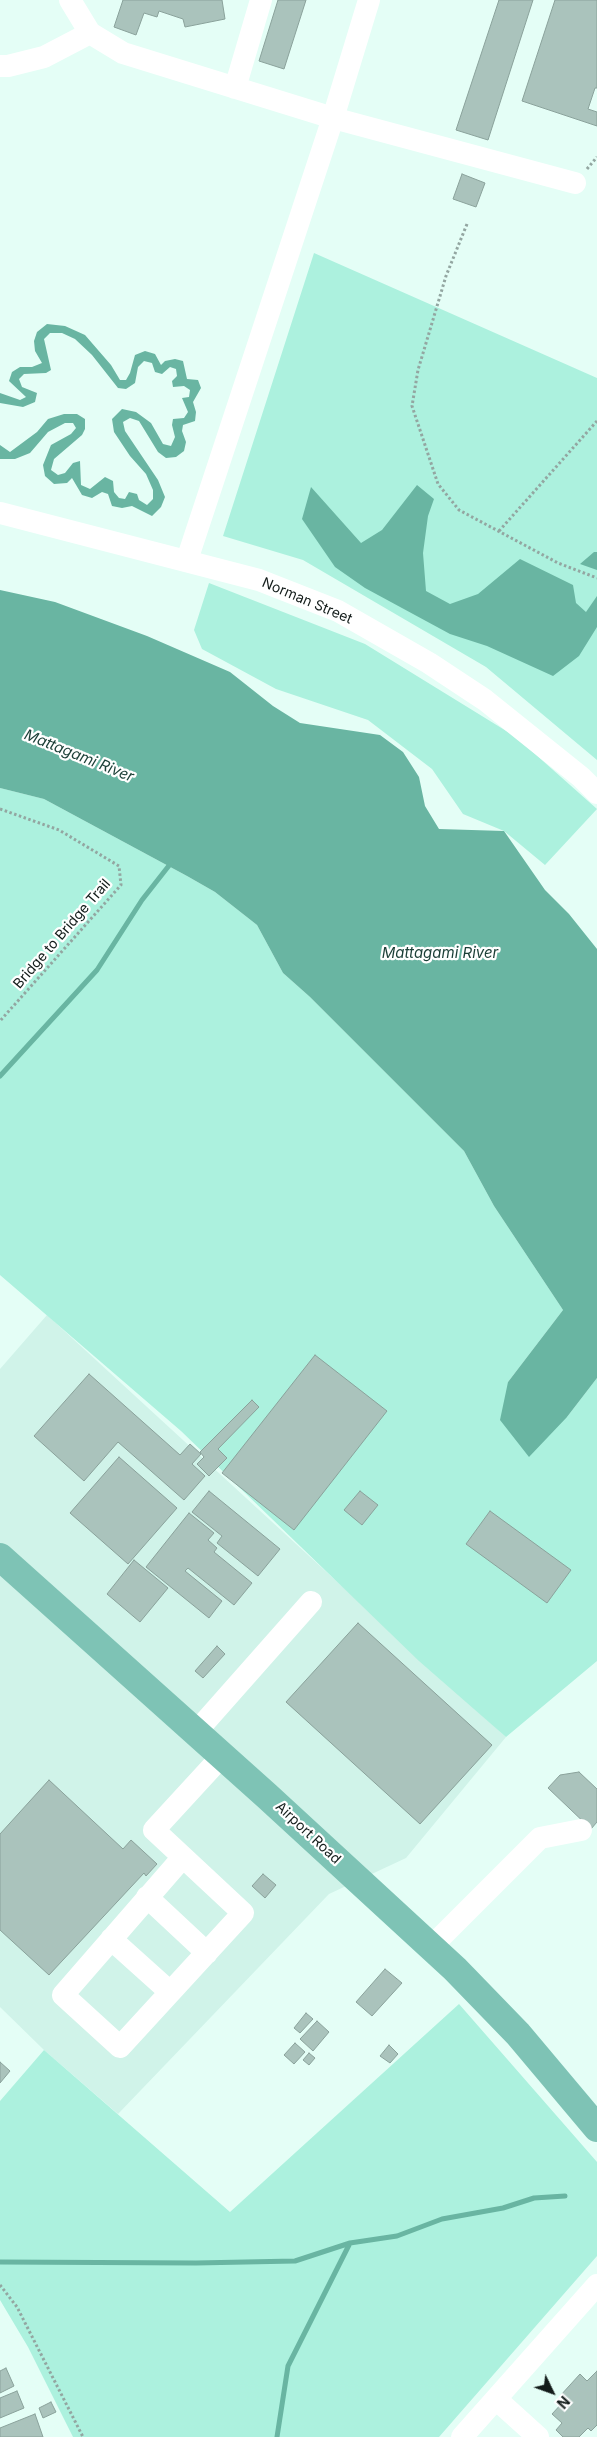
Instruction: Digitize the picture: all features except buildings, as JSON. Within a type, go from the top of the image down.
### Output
[{"type":"main road","name":"Airport Road","points":[[0,1557],[196,1732],[431,1947],[518,2034],[597,2128]]},
{"type":"street","points":[[70,0],[90,32],[123,53],[333,118],[576,183]]},
{"type":"street","points":[[235,88],[261,0]]},
{"type":"street","points":[[187,560],[370,0]]},
{"type":"street","points":[[0,66],[8,66],[44,57],[90,32]]},
{"type":"street","name":"Norman Street","points":[[0,513],[259,580],[338,611],[429,663],[485,700],[581,777],[597,793]]},
{"type":"street","points":[[196,1732],[311,1602]]},
{"type":"street","points":[[183,1857],[63,1995],[120,2048],[244,1913],[154,1830],[222,1756]]},
{"type":"street","points":[[431,1947],[540,1838],[581,1830]]},
{"type":"street","points":[[148,1897],[207,1953]]},
{"type":"street","points":[[111,1939],[170,1992]]},
{"type":"street","points":[[462,2437],[597,2285]]},
{"type":"street","points":[[496,2399],[538,2437]]},
{"type":"path","points":[[467,224],[446,276],[418,370],[412,406],[438,484],[459,510],[558,563],[597,578]]},
{"type":"path","points":[[498,531],[597,421]]},
{"type":"path","name":"Bridge to Bridge Trail","points":[[0,809],[59,830],[119,866],[121,885],[0,1021]]},
{"type":"path","points":[[0,2285],[17,2307],[82,2437]]},
{"type":"shaded area","points":[[314,253],[597,378],[597,760],[486,667],[303,560],[223,536]]},
{"type":"shaded area","points":[[209,583],[365,644],[516,737],[597,809],[545,865],[504,831],[463,814],[432,769],[368,720],[276,689],[202,649],[194,630]]},
{"type":"shaded area","points":[[0,788],[44,799],[215,892],[257,925],[283,973],[310,997],[464,1151],[494,1206],[563,1310],[508,1382],[567,1417],[597,1378],[597,1661],[506,1737],[419,1661],[181,1431],[0,1275]]},
{"type":"shaded area","points":[[47,1315],[506,1737],[406,1858],[329,1894],[118,2114],[44,2050],[0,2007],[0,1369]]},
{"type":"shaded area","points":[[459,2004],[597,2162],[597,2256],[439,2437],[73,2437],[28,2347],[0,2300],[0,2101],[44,2050],[230,2212]]},
{"type":"water","points":[[47,324],[65,326],[85,335],[111,365],[120,380],[126,380],[135,355],[145,351],[155,354],[161,365],[165,361],[175,359],[183,361],[187,379],[198,380],[201,388],[193,402],[196,412],[195,421],[183,425],[182,431],[186,442],[184,451],[176,457],[166,458],[158,452],[139,421],[130,418],[123,422],[125,431],[158,480],[165,497],[161,507],[152,516],[132,506],[122,508],[112,506],[108,494],[102,492],[92,498],[82,495],[72,478],[67,483],[54,484],[45,476],[43,465],[51,445],[71,434],[76,428],[73,423],[65,423],[48,432],[30,453],[15,459],[0,459],[0,445],[10,452],[37,432],[48,419],[64,414],[77,414],[85,419],[85,429],[82,435],[54,459],[51,470],[58,475],[65,473],[73,463],[80,461],[81,485],[90,489],[105,477],[113,481],[114,492],[119,498],[125,499],[129,492],[137,494],[139,500],[147,505],[153,499],[153,490],[146,474],[130,456],[114,432],[112,419],[122,409],[136,412],[151,423],[163,444],[171,446],[175,437],[172,425],[173,419],[184,418],[188,412],[182,398],[189,397],[190,390],[184,386],[173,387],[172,381],[177,376],[176,369],[170,367],[162,374],[155,372],[152,363],[144,361],[138,367],[135,383],[126,389],[118,388],[92,355],[75,339],[62,333],[50,333],[44,339],[51,370],[46,373],[24,374],[19,379],[22,387],[37,393],[35,402],[23,407],[0,403],[0,393],[20,400],[26,397],[9,381],[12,372],[20,367],[32,367],[42,363],[35,351],[34,341],[37,332]]},
{"type":"water","points":[[417,485],[434,499],[428,516],[423,553],[426,591],[450,604],[478,594],[520,559],[573,585],[576,603],[586,612],[597,596],[597,627],[579,656],[553,676],[487,646],[450,634],[365,588],[335,567],[302,519],[311,487],[361,543],[382,530]]},
{"type":"water","points":[[594,552],[597,552],[597,570],[580,564]]},
{"type":"water","name":"Mattagami River","points":[[0,590],[55,602],[147,636],[230,672],[273,706],[300,723],[380,735],[403,752],[419,777],[425,806],[439,829],[504,831],[545,890],[569,914],[597,949],[597,1378],[567,1417],[529,1457],[500,1420],[508,1382],[563,1310],[494,1206],[464,1151],[310,997],[283,973],[257,925],[215,892],[44,799],[0,788]]},
{"type":"waterway","points":[[0,1076],[97,970],[142,900],[171,863]]},
{"type":"waterway","points":[[0,2262],[196,2263],[295,2261],[350,2243],[397,2236],[442,2219],[503,2208],[534,2198],[565,2196]]},
{"type":"waterway","points":[[277,2437],[288,2366],[350,2243]]}]
